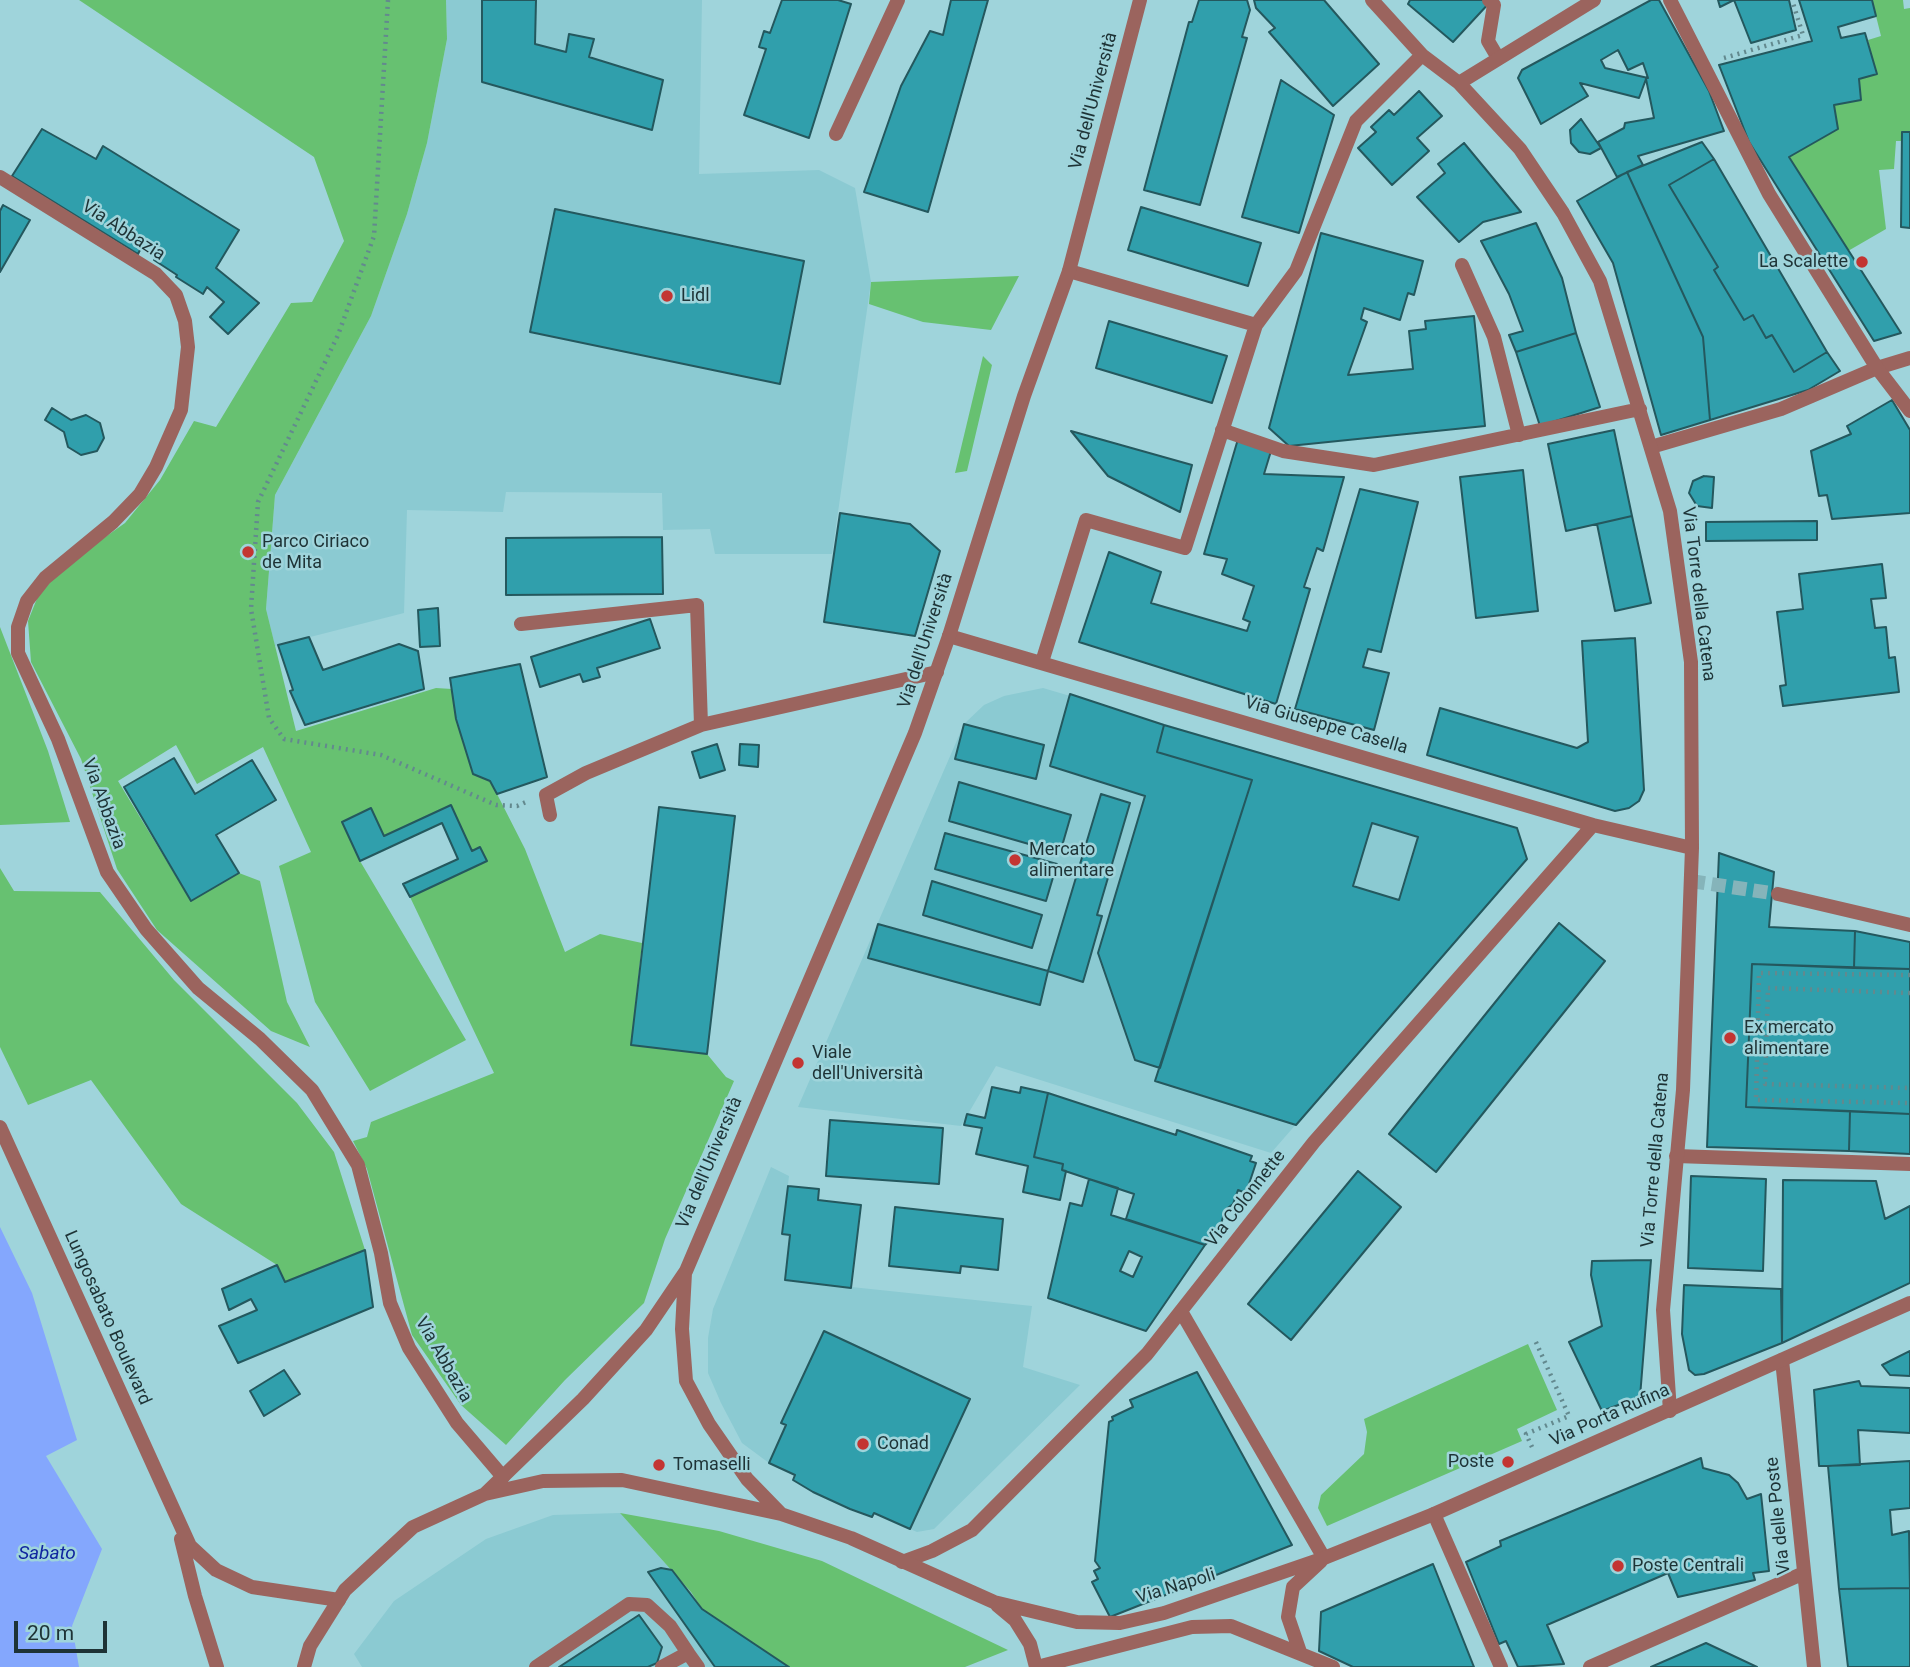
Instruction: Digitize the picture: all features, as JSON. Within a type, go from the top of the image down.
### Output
[{"type":"street","points":[[836,134],[898,0]]},
{"type":"street","name":"Via dell'Università","points":[[485,1494],[583,1399],[646,1330],[685,1271],[915,733],[937,672],[1024,396],[1069,271],[1140,0]]},
{"type":"street","name":"Via Torre della Catena","points":[[1372,0],[1422,55],[1459,83],[1520,149],[1563,213],[1600,281],[1670,511],[1691,662],[1692,848],[1683,1090],[1662,1310],[1670,1411]]},
{"type":"street","points":[[1489,0],[1494,5],[1488,41],[1498,58]]},
{"type":"street","points":[[1459,83],[1594,0]]},
{"type":"street","points":[[1670,0],[1769,194],[1877,368],[1910,411]]},
{"type":"street","points":[[1042,662],[1086,520],[1185,548],[1256,325],[1296,271],[1356,121],[1422,55]]},
{"type":"street","name":"Via Abbazia","points":[[0,177],[156,274],[176,295],[186,321],[188,347],[181,410],[156,467],[140,494],[113,522],[45,578],[27,601],[18,627],[18,653],[58,739],[107,872],[146,929],[198,988],[260,1039],[312,1090],[358,1165],[381,1253],[390,1304],[409,1348],[457,1423],[503,1477]]},
{"type":"street","points":[[1462,265],[1494,337],[1519,435]]},
{"type":"street","points":[[1069,271],[1256,325]]},
{"type":"street","points":[[1651,447],[1781,409],[1877,368],[1910,358]]},
{"type":"street","points":[[1223,430],[1283,451],[1374,465],[1640,409]]},
{"type":"street","points":[[521,624],[697,605],[701,725]]},
{"type":"street","name":"Via Giuseppe Casella","points":[[949,636],[1593,824],[1692,848]]},
{"type":"street","points":[[550,815],[546,795],[586,774],[701,725],[937,672]]},
{"type":"street","name":"Via Colonnette","points":[[902,1562],[932,1551],[972,1530],[1138,1364],[1182,1313],[1314,1142],[1593,824]]},
{"type":"street","points":[[1778,894],[1910,925]]},
{"type":"street","name":"Lungosabato Boulevard","points":[[0,1127],[190,1546],[216,1570],[252,1587],[339,1600]]},
{"type":"street","points":[[1676,1156],[1910,1164]]},
{"type":"street","name":"Via dell'Università","points":[[685,1271],[682,1329],[685,1381],[709,1424],[747,1479],[781,1514]]},
{"type":"street","name":"Via Porta Rufina","points":[[1324,1558],[1434,1514],[1910,1304]]},
{"type":"street","points":[[1182,1313],[1324,1558],[1293,1587],[1288,1617],[1300,1652]]},
{"type":"street","name":"Via delle Poste","points":[[1782,1360],[1814,1667]]},
{"type":"street","points":[[304,1667],[310,1646],[345,1590],[414,1527],[485,1494],[543,1482],[622,1480],[781,1514],[851,1538],[995,1602],[1015,1620],[1030,1644],[1037,1667],[1192,1627],[1231,1626],[1332,1667]]},
{"type":"street","points":[[1434,1514],[1501,1667]]},
{"type":"street","name":"Lungosabato Boulevard","points":[[178,1524],[195,1596],[217,1667]]},
{"type":"street","name":"Via Napoli","points":[[995,1602],[1076,1622],[1120,1623],[1164,1613],[1324,1558]]},
{"type":"street","points":[[1590,1667],[1804,1573]]},
{"type":"street","points":[[536,1667],[629,1604],[647,1605],[670,1626],[698,1667]]},
{"type":"street","points":[[662,1667],[688,1653]]},
{"type":"path","points":[[388,0],[374,236],[338,335],[258,502],[251,609],[269,718],[284,739],[381,755],[496,805],[517,806],[546,795]]},
{"type":"path","points":[[1703,64],[1803,35],[1791,0]]},
{"type":"path","points":[[1910,975],[1759,973],[1756,1100],[1910,1103]]},
{"type":"path","points":[[1910,993],[1768,988],[1765,1084],[1910,1088]]},
{"type":"path","points":[[1535,1340],[1569,1416],[1526,1434],[1542,1467]]},
{"type":"shaded area","points":[[446,0],[702,0],[699,174],[819,170],[855,188],[871,282],[832,554],[715,554],[710,529],[663,530],[662,493],[506,492],[503,512],[407,510],[404,613],[275,646],[266,609],[275,495],[371,316],[407,214],[427,143],[447,39]]},
{"type":"shaded area","points":[[1043,688],[1517,828],[1527,859],[1271,1153],[996,1066],[961,1126],[798,1107],[964,724],[984,705],[1004,696]]},
{"type":"shaded area","points":[[771,1167],[789,1176],[782,1233],[790,1235],[785,1280],[1032,1306],[1023,1367],[1080,1385],[934,1529],[917,1532],[874,1513],[872,1517],[793,1480],[795,1475],[769,1463],[742,1443],[721,1403],[708,1373],[708,1338],[713,1309]]},
{"type":"shaded area","points":[[620,1513],[691,1592],[702,1609],[789,1667],[362,1667],[354,1654],[394,1601],[486,1539],[553,1515]]},
{"type":"green space","points":[[79,0],[446,0],[447,39],[427,143],[407,214],[371,316],[275,495],[266,609],[296,731],[436,688],[452,689],[456,719],[473,774],[490,781],[497,794],[525,849],[565,952],[600,934],[642,943],[631,1045],[707,1054],[726,1077],[734,1081],[665,1239],[644,1303],[565,1380],[506,1445],[461,1405],[412,1335],[367,1169],[353,1141],[367,1137],[371,1122],[494,1073],[410,897],[486,862],[481,848],[472,851],[451,806],[384,836],[371,809],[342,822],[360,861],[466,1040],[370,1091],[315,1002],[279,866],[311,852],[263,747],[197,784],[176,745],[118,781],[191,901],[239,873],[260,881],[287,1002],[310,1047],[271,1031],[157,930],[117,869],[81,759],[31,662],[28,621],[38,596],[63,567],[125,523],[160,480],[194,421],[216,427],[291,303],[312,302],[344,241],[314,157]]},
{"type":"green space","points":[[1872,0],[1903,0],[1904,9],[1910,8],[1910,132],[1902,141],[1896,141],[1894,169],[1879,170],[1886,229],[1848,251],[1789,157],[1838,129],[1834,105],[1861,100],[1859,79],[1876,74],[1868,40],[1881,36]]},
{"type":"green space","points":[[1019,276],[991,330],[923,322],[869,304],[871,282]]},
{"type":"green space","points":[[983,356],[992,365],[967,471],[955,473]]},
{"type":"green space","points":[[0,627],[48,751],[70,822],[0,825]]},
{"type":"green space","points":[[0,868],[14,891],[100,892],[174,980],[297,1103],[334,1152],[365,1250],[285,1282],[277,1265],[181,1204],[91,1080],[28,1105],[0,1047]]},
{"type":"green space","points":[[1528,1344],[1557,1410],[1517,1429],[1522,1441],[1327,1526],[1318,1508],[1321,1495],[1364,1454],[1367,1432],[1364,1419]]},
{"type":"green space","points":[[620,1513],[719,1531],[822,1561],[1008,1650],[965,1667],[789,1667],[702,1609],[691,1592]]},
{"type":"water","name":"Sabato","points":[[0,1227],[32,1293],[77,1440],[46,1456],[102,1549],[72,1626],[79,1667],[0,1667]]},
{"type":"building","points":[[482,0],[536,0],[535,44],[566,52],[569,34],[594,39],[589,57],[663,80],[652,130],[482,82]]},
{"type":"building","points":[[782,0],[838,0],[851,4],[809,138],[744,115],[766,49],[759,47],[764,31],[770,33]]},
{"type":"building","points":[[951,0],[988,0],[928,212],[864,192],[901,86],[930,31],[943,35]]},
{"type":"building","points":[[1199,0],[1247,0],[1250,10],[1242,37],[1247,38],[1200,205],[1144,190],[1189,22],[1192,22]]},
{"type":"building","points":[[1254,0],[1324,0],[1379,64],[1333,106],[1269,32],[1275,28],[1256,8]]},
{"type":"building","points":[[1410,0],[1491,1],[1453,42],[1408,4]]},
{"type":"building","points":[[1651,0],[1659,0],[1709,91],[1724,131],[1638,156],[1643,165],[1617,177],[1598,142],[1624,128],[1625,123],[1654,118],[1646,79],[1639,98],[1580,83],[1588,96],[1541,124],[1518,78],[1522,70]],"holes":[[[1618,50],[1628,70],[1643,63],[1648,78],[1605,68],[1601,60]]]},
{"type":"building","points":[[1718,0],[1734,0],[1720,7]]},
{"type":"building","points":[[1734,0],[1789,0],[1796,30],[1751,43]]},
{"type":"building","points":[[1799,0],[1872,0],[1876,16],[1838,27],[1841,38],[1865,33],[1877,74],[1859,79],[1861,100],[1834,105],[1838,129],[1789,157],[1901,333],[1874,341],[1749,142],[1719,65],[1812,41]]},
{"type":"building","points":[[1281,80],[1334,115],[1299,233],[1242,217]]},
{"type":"building","points":[[1419,91],[1442,116],[1417,138],[1429,151],[1392,185],[1358,148],[1376,132],[1371,127],[1389,110],[1394,115]]},
{"type":"building","points":[[1581,119],[1601,148],[1590,154],[1579,152],[1571,143],[1570,130]]},
{"type":"building","points":[[42,129],[96,159],[103,146],[239,230],[216,268],[259,303],[228,334],[210,317],[224,302],[207,287],[203,294],[154,260],[156,255],[142,246],[138,254],[12,176]]},
{"type":"building","points":[[1902,132],[1910,132],[1910,228],[1901,227]]},
{"type":"building","points":[[1702,142],[1714,159],[1669,185],[1718,267],[1714,270],[1744,320],[1753,315],[1766,338],[1772,335],[1794,372],[1827,352],[1840,371],[1808,390],[1710,420],[1703,337],[1627,172]]},
{"type":"building","points":[[1464,143],[1521,212],[1483,222],[1459,242],[1417,197],[1445,173],[1438,164]]},
{"type":"building","points":[[1714,159],[1827,352],[1794,372],[1772,335],[1766,338],[1753,315],[1744,320],[1714,270],[1718,267],[1669,185]]},
{"type":"building","points":[[1627,172],[1703,337],[1710,420],[1661,435],[1613,263],[1577,201]]},
{"type":"building","points":[[3,205],[30,220],[0,272],[0,211]]},
{"type":"building","points":[[1141,207],[1261,243],[1248,286],[1128,250]]},
{"type":"building","name":"Lidl","points":[[555,209],[804,261],[780,384],[530,332]]},
{"type":"building","points":[[1536,223],[1562,278],[1576,333],[1516,352],[1509,335],[1523,331],[1509,294],[1481,241]]},
{"type":"building","points":[[1321,233],[1423,261],[1414,295],[1408,293],[1400,320],[1364,308],[1361,319],[1367,322],[1348,375],[1413,369],[1409,331],[1426,329],[1425,321],[1474,316],[1485,426],[1289,446],[1269,428]]},
{"type":"building","points":[[1109,321],[1227,356],[1212,403],[1096,368]]},
{"type":"building","points":[[1576,333],[1600,407],[1540,426],[1516,352]]},
{"type":"building","points":[[1892,400],[1910,430],[1910,513],[1832,519],[1827,495],[1819,496],[1811,451],[1851,434],[1847,426]]},
{"type":"building","points":[[52,408],[71,420],[86,415],[100,423],[104,438],[97,451],[81,455],[68,447],[64,432],[45,420]]},
{"type":"building","points":[[1614,430],[1632,516],[1566,531],[1548,444]]},
{"type":"building","points":[[1071,431],[1192,465],[1180,512],[1108,476]]},
{"type":"building","points":[[1238,439],[1271,451],[1264,474],[1344,477],[1323,551],[1317,548],[1304,587],[1310,589],[1276,704],[1079,642],[1109,552],[1161,572],[1151,603],[1247,631],[1250,622],[1243,619],[1254,586],[1222,574],[1227,559],[1204,554]]},
{"type":"building","points":[[1523,470],[1538,611],[1476,618],[1460,477]]},
{"type":"building","points":[[1704,476],[1714,477],[1712,508],[1697,506],[1689,493],[1693,481]]},
{"type":"building","points":[[1360,489],[1418,502],[1381,652],[1368,649],[1363,667],[1389,673],[1374,730],[1295,709]]},
{"type":"building","points":[[840,513],[910,524],[940,551],[915,636],[824,622]]},
{"type":"building","points":[[1632,516],[1651,603],[1615,611],[1597,524]]},
{"type":"building","points":[[1817,521],[1817,540],[1706,541],[1706,522]]},
{"type":"building","points":[[662,537],[663,594],[506,595],[506,538]]},
{"type":"building","points":[[1882,564],[1886,598],[1871,599],[1875,628],[1886,627],[1889,658],[1895,657],[1899,692],[1783,706],[1780,686],[1786,685],[1777,612],[1803,609],[1799,574]]},
{"type":"building","points":[[438,608],[440,646],[420,647],[418,610]]},
{"type":"building","points":[[650,619],[660,648],[597,668],[600,677],[583,682],[580,674],[540,687],[531,657]]},
{"type":"building","points":[[309,637],[323,670],[399,644],[418,651],[424,689],[305,725],[290,691],[293,690],[278,645]]},
{"type":"building","points":[[1635,638],[1644,790],[1639,801],[1629,808],[1615,811],[1427,755],[1440,708],[1577,748],[1588,742],[1582,641]]},
{"type":"building","points":[[520,664],[547,777],[497,794],[490,781],[473,774],[456,719],[450,678]]},
{"type":"building","points":[[1070,694],[1164,725],[1157,752],[1252,780],[1160,1068],[1135,1060],[1098,953],[1145,796],[1050,766]]},
{"type":"building","points":[[964,724],[1044,745],[1036,779],[955,759]]},
{"type":"building","points":[[1164,725],[1517,828],[1527,859],[1296,1125],[1155,1081],[1252,780],[1157,752]],"holes":[[[1372,823],[1418,837],[1399,900],[1353,886]]]},
{"type":"building","points":[[717,744],[725,770],[700,778],[692,752]]},
{"type":"building","points":[[740,744],[759,745],[758,767],[739,765]]},
{"type":"building","points":[[174,758],[195,794],[252,760],[276,800],[216,835],[239,873],[191,901],[124,787]]},
{"type":"building","points":[[959,782],[1071,815],[1060,853],[949,821]]},
{"type":"building","points":[[1101,794],[1130,803],[1097,915],[1102,916],[1083,982],[1048,971]]},
{"type":"building","points":[[451,805],[472,851],[480,847],[487,861],[410,897],[403,884],[458,859],[442,823],[360,861],[342,822],[371,808],[384,836]]},
{"type":"building","points":[[659,807],[735,816],[707,1054],[631,1045]]},
{"type":"building","points":[[945,833],[1057,864],[1046,901],[935,869]]},
{"type":"building","name":"Ex mercato alimentare","points":[[1719,853],[1774,872],[1769,927],[1855,931],[1854,968],[1752,964],[1746,1107],[1850,1111],[1849,1151],[1707,1147]]},
{"type":"building","points":[[932,881],[1042,915],[1032,948],[923,915]]},
{"type":"building","points":[[1559,923],[1605,961],[1436,1172],[1389,1134]]},
{"type":"building","points":[[878,924],[1048,971],[1040,1005],[868,958]]},
{"type":"building","points":[[1855,931],[1910,942],[1910,969],[1854,968]]},
{"type":"building","points":[[1752,964],[1910,969],[1910,1114],[1746,1107]]},
{"type":"building","points":[[992,1087],[1020,1093],[1021,1087],[1048,1093],[1034,1157],[1063,1164],[1062,1170],[1066,1171],[1060,1200],[1023,1192],[1028,1166],[976,1154],[982,1128],[964,1125],[967,1114],[985,1118]]},
{"type":"building","points":[[1048,1093],[1176,1135],[1177,1130],[1252,1156],[1250,1161],[1256,1163],[1246,1193],[1238,1190],[1233,1204],[1225,1210],[1219,1231],[1205,1245],[1126,1219],[1134,1194],[1062,1170],[1063,1164],[1034,1157]]},
{"type":"building","points":[[1850,1111],[1910,1114],[1910,1154],[1849,1151]]},
{"type":"building","points":[[830,1120],[943,1128],[939,1184],[826,1176]]},
{"type":"building","points":[[1358,1171],[1401,1207],[1291,1340],[1248,1304]]},
{"type":"building","points":[[1691,1176],[1766,1179],[1763,1271],[1688,1268]]},
{"type":"building","points":[[1089,1179],[1118,1188],[1111,1215],[1205,1245],[1146,1331],[1048,1298],[1070,1203],[1082,1206]],"holes":[[[1129,1251],[1142,1257],[1133,1277],[1120,1271]]]},
{"type":"building","points":[[1783,1180],[1876,1181],[1885,1219],[1910,1206],[1910,1283],[1782,1343]]},
{"type":"building","points":[[788,1186],[819,1189],[818,1200],[861,1205],[851,1288],[785,1280],[790,1235],[782,1234]]},
{"type":"building","points":[[895,1207],[1003,1219],[998,1270],[961,1266],[960,1273],[889,1266]]},
{"type":"building","points":[[365,1250],[373,1307],[238,1363],[219,1326],[257,1310],[251,1299],[229,1310],[222,1289],[277,1265],[285,1282]]},
{"type":"building","points":[[1651,1260],[1640,1397],[1602,1411],[1569,1342],[1602,1326],[1591,1275],[1592,1261]]},
{"type":"building","points":[[1684,1285],[1781,1289],[1782,1343],[1704,1374],[1695,1375],[1689,1370],[1682,1334]]},
{"type":"building","name":"Conad","points":[[824,1331],[970,1399],[910,1529],[874,1513],[872,1517],[850,1509],[813,1492],[793,1480],[795,1475],[769,1463],[786,1425],[781,1423]]},
{"type":"building","points":[[1910,1351],[1910,1376],[1890,1375],[1882,1365]]},
{"type":"building","points":[[284,1370],[300,1394],[264,1416],[250,1391]]},
{"type":"building","points":[[1197,1372],[1292,1545],[1110,1617],[1092,1582],[1098,1579],[1094,1571],[1100,1568],[1095,1561],[1109,1422],[1113,1420],[1112,1417],[1133,1407],[1130,1400]]},
{"type":"building","points":[[1859,1381],[1861,1386],[1910,1388],[1910,1433],[1858,1430],[1860,1465],[1819,1466],[1814,1390]]},
{"type":"building","name":"Poste Centrali","points":[[1701,1458],[1703,1468],[1729,1475],[1738,1483],[1747,1499],[1761,1494],[1769,1571],[1753,1573],[1755,1580],[1678,1597],[1668,1573],[1547,1625],[1564,1664],[1518,1667],[1506,1641],[1499,1644],[1466,1562],[1501,1546],[1500,1541]]},
{"type":"building","points":[[1910,1461],[1910,1508],[1890,1510],[1892,1535],[1909,1531],[1910,1588],[1839,1589],[1828,1466]]},
{"type":"building","points":[[1433,1564],[1474,1667],[1353,1667],[1319,1651],[1321,1612]]},
{"type":"building","points":[[661,1568],[672,1570],[702,1609],[789,1667],[715,1667],[648,1572]]},
{"type":"building","points":[[1910,1588],[1910,1667],[1848,1667],[1839,1589]]},
{"type":"building","points":[[639,1615],[662,1647],[657,1663],[648,1667],[559,1667]]},
{"type":"building","points":[[1706,1643],[1757,1667],[1651,1667]]},
{"type":"tunnel","points":[[1691,881],[1778,894]]},
{"type":"place","name":"La Scalette","points":[[1862,262]]},
{"type":"place","name":"Lidl","points":[[667,296]]},
{"type":"place","name":"Parco Ciriaco de Mita","points":[[248,552]]},
{"type":"place","name":"Mercato alimentare","points":[[1015,860]]},
{"type":"place","name":"Ex mercato alimentare","points":[[1730,1038]]},
{"type":"place","name":"Viale dell'Università","points":[[798,1063]]},
{"type":"place","name":"Conad","points":[[863,1444]]},
{"type":"place","name":"Poste","points":[[1508,1462]]},
{"type":"place","name":"Tomaselli","points":[[659,1465]]},
{"type":"place","name":"Poste Centrali","points":[[1618,1566]]}]
